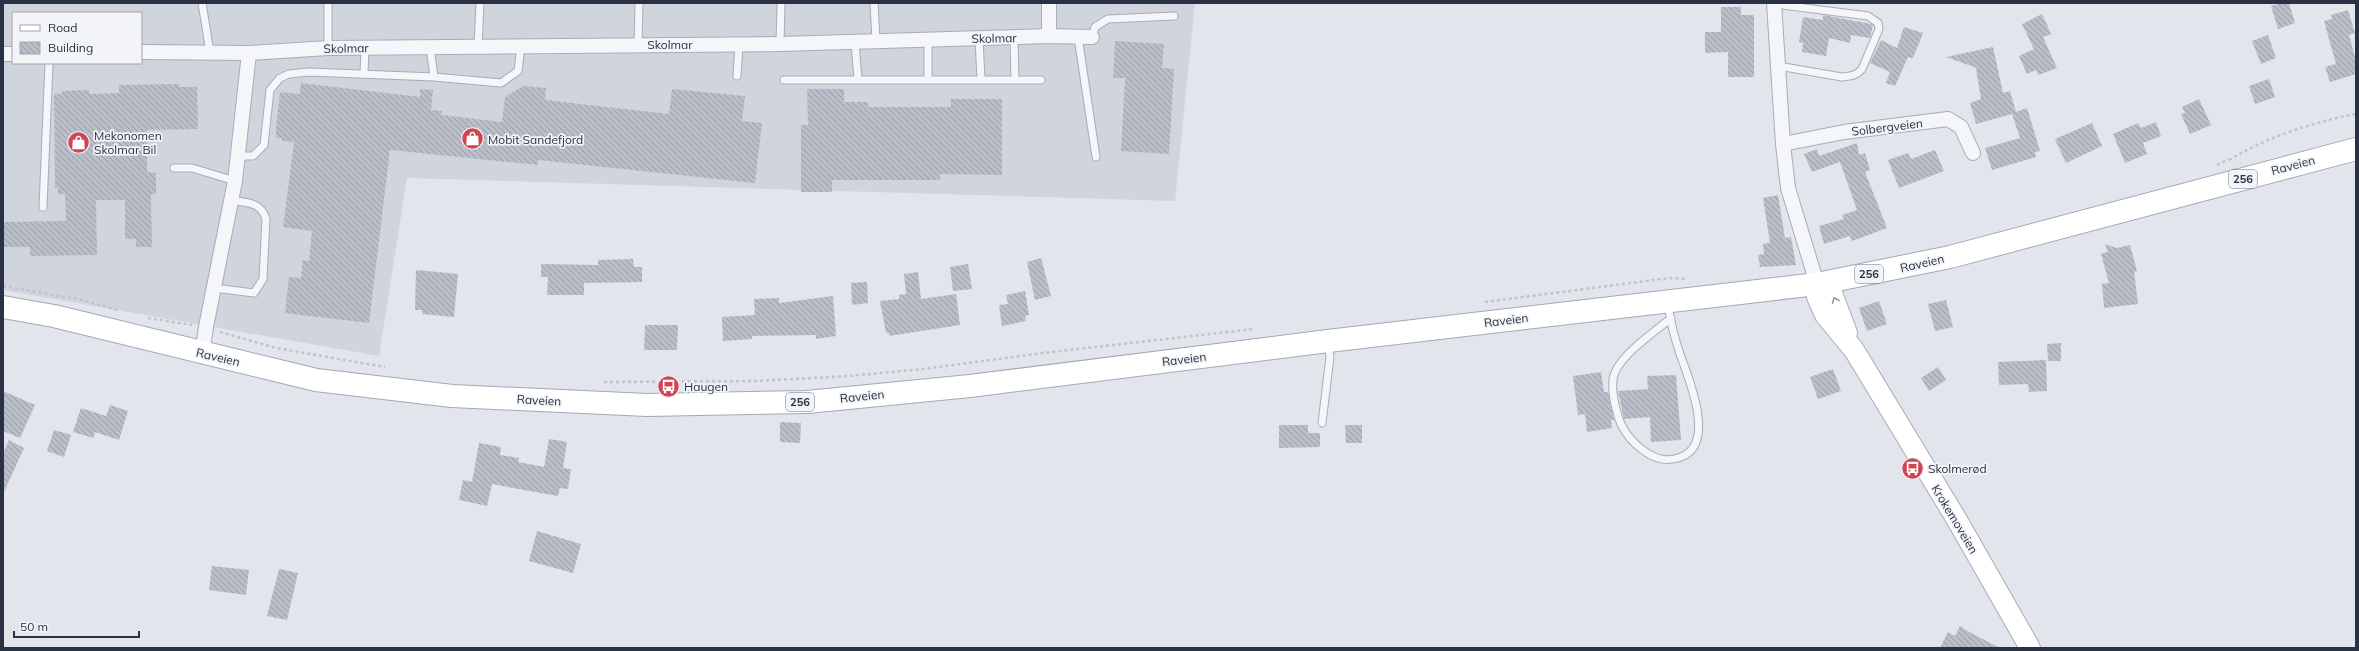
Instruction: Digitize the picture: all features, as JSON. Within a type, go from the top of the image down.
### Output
[{"type":"main road","name":"Raveien","points":[[3,308],[54,316],[202,354],[316,380],[458,396],[647,405],[815,401],[970,386],[1328,341],[1670,310],[1817,284],[1950,257],[2356,149]]},
{"type":"main road","name":"Krokemoveien","points":[[1817,284],[1832,293],[1854,350],[1957,520],[2030,648]]},
{"type":"street","points":[[1049,3],[1049,36]]},
{"type":"street","points":[[1774,4],[1783,144],[1788,188],[1817,284]]},
{"type":"street","name":"Skolmar","points":[[142,52],[249,52],[328,48],[478,46],[780,44],[1049,36],[1085,37]]},
{"type":"street","points":[[202,354],[235,181],[249,52]]},
{"type":"street","name":"Solbergveien","points":[[1783,144],[1844,132],[1948,119],[1961,127],[1972,153]]},
{"type":"lane","points":[[202,3],[210,52]]},
{"type":"lane","points":[[328,3],[328,48]]},
{"type":"lane","points":[[478,46],[480,3]]},
{"type":"lane","points":[[638,44],[639,3]]},
{"type":"lane","points":[[780,44],[781,3]]},
{"type":"lane","points":[[874,3],[876,41]]},
{"type":"lane","points":[[1774,4],[1868,16],[1874,19],[1879,29],[1858,74],[1842,77],[1778,66]]},
{"type":"lane","points":[[1096,158],[1085,37],[1095,27],[1108,19],[1174,16]]},
{"type":"lane","points":[[979,38],[981,80]]},
{"type":"lane","points":[[1014,38],[1015,80]]},
{"type":"lane","points":[[928,40],[928,79]]},
{"type":"lane","points":[[855,42],[858,80]]},
{"type":"lane","points":[[737,76],[739,44]]},
{"type":"lane","points":[[238,156],[253,156],[264,145],[270,90],[280,78],[289,74],[309,72],[364,74],[434,77],[500,83],[518,70],[521,46]]},
{"type":"lane","points":[[430,47],[434,77]]},
{"type":"lane","points":[[364,74],[365,48]]},
{"type":"lane","points":[[43,206],[49,64]]},
{"type":"lane","points":[[784,80],[1041,80]]},
{"type":"lane","points":[[174,168],[192,168],[235,181]]},
{"type":"lane","points":[[214,288],[254,293],[263,279],[266,219],[263,210],[258,206],[232,200]]},
{"type":"lane","points":[[1670,310],[1680,353],[1693,388],[1698,416],[1695,446],[1684,456],[1669,460],[1652,456],[1637,446],[1627,434],[1619,421],[1616,409],[1613,378],[1629,352],[1670,310]]},
{"type":"lane","points":[[1322,423],[1330,357],[1328,341]]},
{"type":"path","points":[[2211,167],[2293,130],[2318,122],[2356,114]]},
{"type":"path","points":[[2229,159],[2235,181]]},
{"type":"path","points":[[1477,303],[1669,278],[1691,279]]},
{"type":"path","points":[[3,286],[82,300],[125,312]]},
{"type":"path","points":[[147,317],[206,327],[276,348],[391,368]]},
{"type":"path","points":[[601,382],[756,382],[849,376],[923,369],[1043,353],[1261,328]]},
{"type":"shaded area","points":[[3,3],[1195,3],[1175,201],[407,178],[379,356],[3,290]]},
{"type":"building","points":[[2289,3],[2295,23],[2278,29],[2271,6]]},
{"type":"building","points":[[1721,7],[1741,7],[1741,15],[1754,15],[1754,77],[1728,77],[1728,52],[1705,53],[1705,32],[1721,32]]},
{"type":"building","points":[[2348,10],[2355,33],[2349,35],[2356,61],[2356,74],[2330,82],[2325,67],[2336,64],[2324,21],[2332,19],[2331,15]]},
{"type":"building","points":[[2042,14],[2051,34],[2043,37],[2057,68],[2038,75],[2036,70],[2027,74],[2019,56],[2034,49],[2022,24]]},
{"type":"building","points":[[1823,15],[1871,24],[1873,25],[1870,38],[1851,35],[1850,43],[1829,38],[1826,56],[1802,52],[1803,43],[1799,42],[1803,17],[1823,20]]},
{"type":"building","points":[[1904,27],[1923,33],[1913,58],[1908,57],[1895,86],[1886,83],[1890,72],[1870,63],[1881,40],[1897,48]]},
{"type":"building","points":[[2268,35],[2276,58],[2261,64],[2252,41]]},
{"type":"building","points":[[1115,41],[1164,44],[1162,68],[1174,69],[1169,154],[1121,151],[1125,78],[1113,78]]},
{"type":"building","points":[[1993,47],[2003,93],[2010,91],[2016,112],[2027,108],[2040,151],[2035,152],[2036,157],[1992,170],[1985,148],[2020,138],[2012,114],[1976,124],[1970,103],[1981,99],[1977,68],[1946,57]]},
{"type":"building","points":[[2269,79],[2275,97],[2255,104],[2249,86]]},
{"type":"building","points":[[301,83],[420,97],[420,89],[433,90],[431,110],[442,111],[442,115],[502,122],[505,97],[523,86],[546,88],[545,100],[669,114],[672,89],[745,96],[742,121],[762,123],[755,183],[538,160],[538,165],[390,150],[369,323],[285,313],[289,277],[301,278],[303,260],[309,261],[312,231],[283,227],[294,142],[282,141],[282,138],[276,138],[276,128],[280,92],[300,94]]},
{"type":"building","points":[[179,84],[180,87],[197,87],[198,129],[147,130],[147,172],[156,173],[156,194],[151,194],[152,247],[136,247],[136,239],[125,239],[125,200],[96,200],[97,255],[30,256],[30,247],[3,247],[3,222],[66,221],[65,194],[58,194],[58,188],[55,188],[54,94],[62,94],[62,91],[89,90],[89,94],[119,93],[119,85]]},
{"type":"building","points":[[807,89],[844,89],[844,102],[868,102],[868,107],[951,107],[951,99],[1002,99],[1002,175],[940,174],[940,180],[832,180],[832,192],[801,192],[801,125],[808,125]]},
{"type":"building","points":[[2199,99],[2211,125],[2190,134],[2181,114],[2185,113],[2182,107]]},
{"type":"building","points":[[2156,122],[2161,136],[2143,143],[2147,154],[2125,163],[2113,134],[2138,123],[2141,128]]},
{"type":"building","points":[[2092,123],[2102,146],[2066,163],[2055,139]]},
{"type":"building","points":[[1857,143],[1859,155],[1865,153],[1870,170],[1865,172],[1887,228],[1852,241],[1850,236],[1824,244],[1819,226],[1844,219],[1842,215],[1857,210],[1840,162],[1812,172],[1804,154],[1817,149],[1819,156]]},
{"type":"building","points":[[1935,150],[1944,171],[1899,188],[1888,160],[1908,153],[1911,159]]},
{"type":"building","points":[[1778,195],[1785,238],[1791,237],[1796,265],[1760,267],[1758,255],[1764,254],[1763,244],[1770,243],[1763,198]]},
{"type":"building","points":[[2105,244],[2117,248],[2130,245],[2137,271],[2134,272],[2138,304],[2104,308],[2102,284],[2109,283],[2101,254],[2108,252]]},
{"type":"building","points":[[1041,258],[1051,296],[1035,300],[1027,262]]},
{"type":"building","points":[[633,259],[634,267],[642,267],[642,282],[584,283],[584,295],[547,295],[548,277],[541,277],[541,264],[598,265],[598,260]]},
{"type":"building","points":[[968,264],[972,289],[953,291],[950,267]]},
{"type":"building","points":[[416,270],[458,274],[454,317],[422,314],[422,310],[415,310]]},
{"type":"building","points":[[918,272],[921,299],[956,294],[960,325],[889,336],[889,333],[886,333],[880,301],[899,299],[899,295],[906,294],[904,274]]},
{"type":"building","points":[[867,282],[868,303],[852,305],[851,283]]},
{"type":"building","points":[[1025,291],[1029,315],[1025,316],[1026,321],[1002,326],[999,305],[1008,304],[1006,295]]},
{"type":"building","points":[[833,296],[836,336],[816,339],[816,335],[752,336],[752,339],[723,341],[722,317],[755,315],[754,299],[779,298],[779,303]]},
{"type":"building","points":[[1946,300],[1953,327],[1935,331],[1928,304]]},
{"type":"building","points":[[1879,301],[1887,324],[1867,331],[1859,308]]},
{"type":"building","points":[[645,325],[678,325],[677,350],[644,350]]},
{"type":"building","points":[[2061,343],[2061,361],[2048,361],[2047,344]]},
{"type":"building","points":[[2046,360],[2047,391],[2029,392],[2028,384],[1999,385],[1998,362]]},
{"type":"building","points":[[1938,367],[1946,380],[1929,391],[1921,378]]},
{"type":"building","points":[[1833,369],[1841,391],[1818,399],[1810,377]]},
{"type":"building","points":[[1601,372],[1604,392],[1608,392],[1614,420],[1611,420],[1612,428],[1587,432],[1585,414],[1578,415],[1573,376]]},
{"type":"building","points":[[1676,375],[1681,440],[1651,442],[1650,417],[1624,419],[1618,391],[1648,389],[1647,376]]},
{"type":"building","points":[[3,391],[35,405],[20,438],[3,431]]},
{"type":"building","points":[[110,405],[128,411],[119,440],[95,432],[93,438],[73,432],[81,408],[106,416]]},
{"type":"building","points":[[780,422],[801,423],[800,443],[780,442]]},
{"type":"building","points":[[1279,425],[1308,425],[1308,433],[1320,433],[1320,447],[1279,448]]},
{"type":"building","points":[[1345,425],[1362,425],[1362,443],[1346,443]]},
{"type":"building","points":[[54,430],[71,435],[64,457],[47,451]]},
{"type":"building","points":[[549,439],[567,442],[563,468],[571,469],[568,489],[560,488],[558,496],[492,484],[487,506],[459,500],[463,480],[472,482],[479,443],[501,447],[500,455],[519,458],[518,462],[544,467]]},
{"type":"building","points":[[9,440],[24,448],[3,494],[3,453]]},
{"type":"building","points":[[537,531],[581,544],[573,573],[529,561]]},
{"type":"building","points":[[212,566],[249,570],[246,595],[209,590]]},
{"type":"building","points":[[279,569],[298,573],[287,620],[267,616]]},
{"type":"building","points":[[1960,626],[2000,648],[1940,648],[1948,632],[1955,636]]},
{"type":"place","name":"Mobit Sandefjord","points":[[473,139]]},
{"type":"place","name":"Mekonomen Skolmar Bil","points":[[78,142]]},
{"type":"place","name":"Haugen","points":[[668,386]]},
{"type":"place","name":"Skolmerød","points":[[1912,468]]}]
